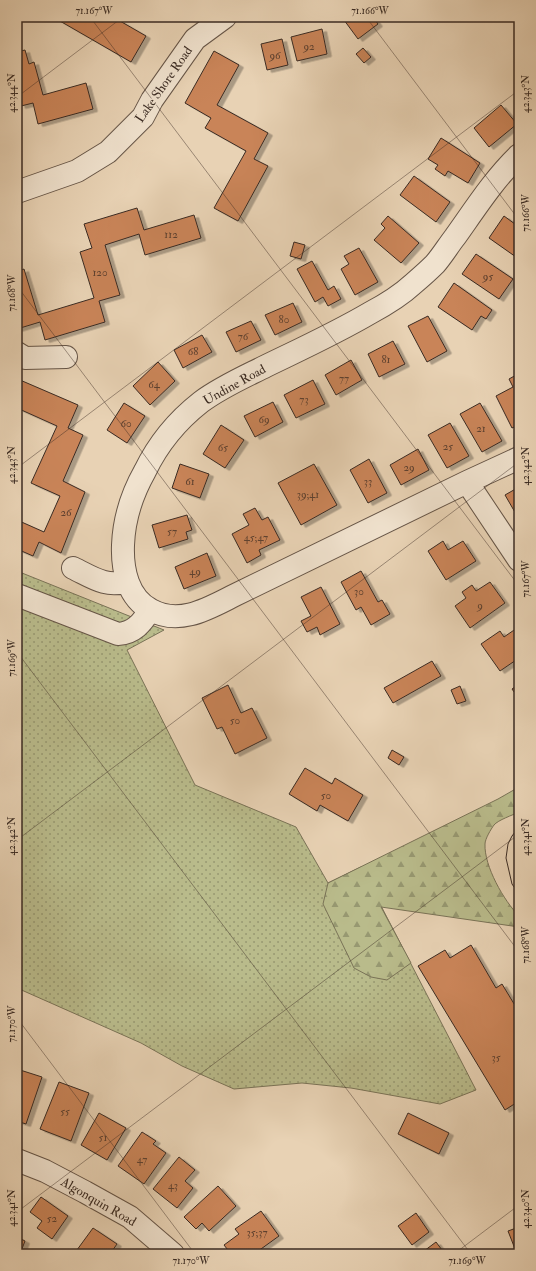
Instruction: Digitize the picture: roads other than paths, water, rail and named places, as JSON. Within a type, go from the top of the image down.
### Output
[{"type":"street","name":"Lake Shore Road","points":[[17,192],[77,171],[108,152],[143,117],[152,100],[194,40],[225,17]]},
{"type":"street","name":"Undine Road","points":[[519,155],[496,179],[435,264],[412,285],[389,302],[342,329],[221,389],[182,419],[165,439],[149,463],[131,501],[123,541],[123,561],[127,581],[135,596],[150,610],[163,615],[176,617],[196,613],[466,482],[519,458]]},
{"type":"street","points":[[17,354],[25,358],[66,357]]},
{"type":"street","points":[[466,482],[519,560]]},
{"type":"street","points":[[73,568],[106,583],[117,584],[127,581]]},
{"type":"street","points":[[17,595],[118,634],[128,632],[138,626],[150,610]]},
{"type":"street","name":"Algonquin Road","points":[[17,1160],[45,1171],[130,1217],[173,1254]]},
{"type":"tram line","points":[[519,827],[508,844],[506,858],[512,884],[519,894]]}]
